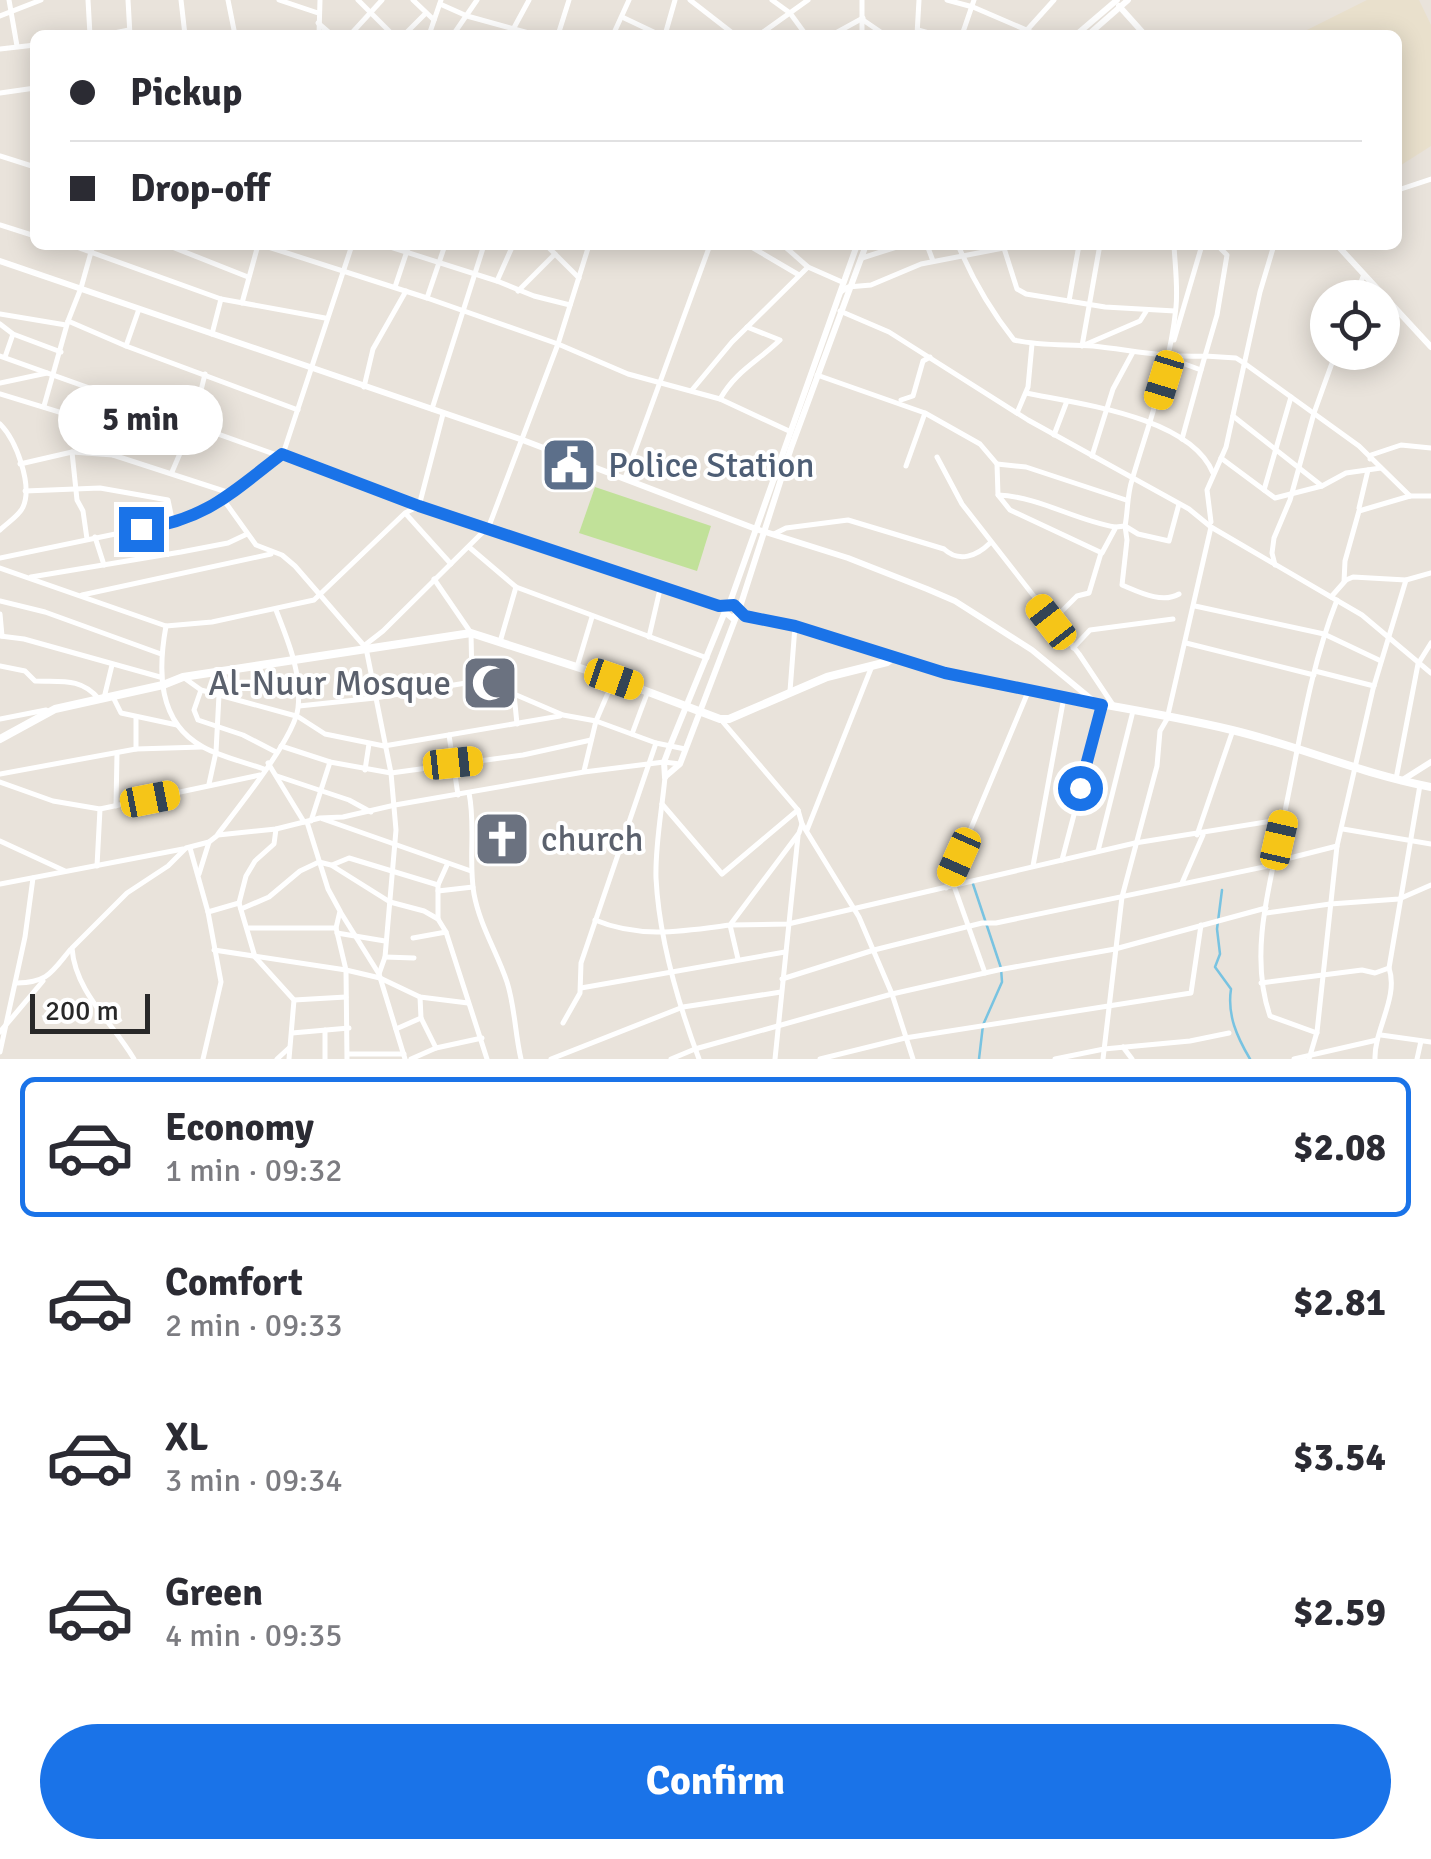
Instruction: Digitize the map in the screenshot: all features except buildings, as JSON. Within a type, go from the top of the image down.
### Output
[{"type":"main road","points":[[0,739],[54,709],[161,681],[365,646],[471,633],[576,670],[614,679],[720,719],[729,719],[790,691],[894,657],[945,673],[1233,730],[1356,769],[1431,787]]},
{"type":"street","points":[[9,0],[17,46]]},
{"type":"street","points":[[0,16],[41,0]]},
{"type":"street","points":[[88,0],[90,30]]},
{"type":"street","points":[[128,0],[129,30]]},
{"type":"street","points":[[181,0],[184,30]]},
{"type":"street","points":[[228,0],[234,30]]},
{"type":"street","points":[[279,0],[318,12]]},
{"type":"street","points":[[319,30],[320,0]]},
{"type":"street","points":[[358,0],[388,30]]},
{"type":"street","points":[[355,30],[382,0]]},
{"type":"street","points":[[413,0],[434,20]]},
{"type":"street","points":[[457,30],[476,0]]},
{"type":"street","points":[[515,28],[529,0]]},
{"type":"street","points":[[560,30],[569,0]]},
{"type":"street","points":[[616,30],[629,0]]},
{"type":"street","points":[[665,30],[675,0]]},
{"type":"street","points":[[690,0],[729,30]]},
{"type":"street","points":[[772,0],[790,12],[803,30]]},
{"type":"street","points":[[766,30],[808,0]]},
{"type":"street","points":[[862,0],[862,30]]},
{"type":"street","points":[[918,30],[919,0]]},
{"type":"street","points":[[947,0],[974,3],[1027,30],[1054,0]]},
{"type":"street","points":[[1082,30],[1116,2],[1128,0]]},
{"type":"street","points":[[430,30],[441,2],[466,16],[521,30]]},
{"type":"street","points":[[1092,30],[1116,2]]},
{"type":"street","points":[[1116,2],[1141,30]]},
{"type":"street","points":[[964,30],[974,3]]},
{"type":"street","points":[[409,30],[426,13]]},
{"type":"street","points":[[622,17],[652,30]]},
{"type":"street","points":[[842,30],[863,19]]},
{"type":"street","points":[[863,19],[879,30]]},
{"type":"street","points":[[318,23],[326,30]]},
{"type":"street","points":[[0,49],[30,45]]},
{"type":"street","points":[[0,93],[30,89]]},
{"type":"street","points":[[0,156],[30,165]]},
{"type":"street","points":[[1402,189],[1431,179]]},
{"type":"street","points":[[0,226],[30,235]]},
{"type":"street","points":[[44,406],[92,250]]},
{"type":"street","points":[[98,250],[221,299],[326,318]]},
{"type":"street","points":[[180,250],[248,277]]},
{"type":"street","points":[[242,302],[258,250]]},
{"type":"street","points":[[274,250],[427,298],[558,344],[594,362],[720,399],[789,431]]},
{"type":"street","points":[[0,558],[192,518],[282,454],[350,250]]},
{"type":"street","points":[[395,287],[408,250]]},
{"type":"street","points":[[410,250],[518,291],[570,305]]},
{"type":"street","points":[[427,298],[443,250]]},
{"type":"street","points":[[432,410],[482,250]]},
{"type":"street","points":[[497,280],[511,250]]},
{"type":"street","points":[[551,250],[580,279]]},
{"type":"street","points":[[365,646],[489,526],[558,344],[589,250]]},
{"type":"street","points":[[625,478],[708,250]]},
{"type":"street","points":[[756,250],[799,275]]},
{"type":"street","points":[[788,250],[808,267],[845,284],[871,285],[933,261],[983,250]]},
{"type":"street","points":[[825,341],[840,311],[855,250]]},
{"type":"street","points":[[665,777],[680,764],[739,614],[760,531],[838,295],[864,250]]},
{"type":"street","points":[[859,259],[887,250]]},
{"type":"street","points":[[928,250],[933,261]]},
{"type":"street","points":[[960,250],[1014,340],[1133,352],[1168,358],[1201,370]]},
{"type":"street","points":[[1005,250],[1018,289],[1026,294],[1089,305],[1175,311]]},
{"type":"street","points":[[1069,302],[1077,250]]},
{"type":"street","points":[[1082,346],[1099,250]]},
{"type":"street","points":[[1168,358],[1175,311],[1174,250]]},
{"type":"street","points":[[1179,594],[1159,598],[1122,585],[1127,540],[1124,526],[1126,500],[1200,250]]},
{"type":"street","points":[[1182,438],[1217,315],[1227,256],[1222,250]]},
{"type":"street","points":[[1103,1059],[1122,897],[1157,766],[1160,730],[1168,719],[1195,606],[1211,526],[1207,490],[1233,416],[1273,250]]},
{"type":"street","points":[[1342,250],[1431,348]]},
{"type":"street","points":[[518,291],[555,254]]},
{"type":"street","points":[[0,261],[520,439],[955,601],[1032,650],[1100,705],[1062,860]]},
{"type":"street","points":[[691,391],[747,327],[808,267]]},
{"type":"street","points":[[1362,280],[1364,274]]},
{"type":"street","points":[[364,387],[373,349],[406,291]]},
{"type":"street","points":[[212,334],[221,299]]},
{"type":"street","points":[[126,346],[139,309]]},
{"type":"street","points":[[1082,346],[1140,321],[1148,310]]},
{"type":"street","points":[[840,311],[889,332],[1017,414],[1179,504],[1334,598],[1388,634],[1431,673]]},
{"type":"street","points":[[0,314],[67,323],[298,410]]},
{"type":"street","points":[[0,324],[13,334],[61,352]]},
{"type":"street","points":[[720,399],[734,376],[780,340],[747,327]]},
{"type":"street","points":[[13,334],[2,356],[419,506],[489,526],[739,614],[795,626],[894,657]]},
{"type":"street","points":[[1017,414],[1026,393],[1032,344]]},
{"type":"street","points":[[1092,456],[1106,409],[1133,352]]},
{"type":"street","points":[[888,398],[911,398],[923,361],[930,358]]},
{"type":"street","points":[[1168,358],[1236,358],[1358,446],[1410,496]]},
{"type":"street","points":[[1275,565],[1274,538],[1330,370]]},
{"type":"street","points":[[0,383],[52,373]]},
{"type":"street","points":[[172,472],[193,422],[205,374]]},
{"type":"street","points":[[813,374],[925,412],[980,444],[997,464],[998,495],[1010,510],[1100,554]]},
{"type":"street","points":[[788,447],[789,431],[813,374]]},
{"type":"street","points":[[1026,393],[1106,409],[1150,424],[1182,438],[1207,457],[1214,473]]},
{"type":"street","points":[[0,394],[183,450]]},
{"type":"street","points":[[1264,490],[1291,397]]},
{"type":"street","points":[[1054,435],[1067,401]]},
{"type":"street","points":[[906,466],[925,412]]},
{"type":"street","points":[[0,568],[166,626],[212,622],[308,603],[405,513],[419,506],[443,414]]},
{"type":"street","points":[[1233,416],[1322,486]]},
{"type":"street","points":[[0,424],[15,441],[25,491],[21,510],[0,530]]},
{"type":"street","points":[[114,455],[120,429]]},
{"type":"street","points":[[1344,582],[1345,562],[1371,455],[1402,445],[1431,448]]},
{"type":"street","points":[[20,464],[72,452],[114,455],[231,493]]},
{"type":"street","points":[[72,452],[86,539]]},
{"type":"street","points":[[936,457],[962,504],[1074,648],[1111,698],[1114,708]]},
{"type":"street","points":[[1221,458],[1275,498],[1322,486],[1346,473],[1382,468]]},
{"type":"street","points":[[997,464],[1026,467],[1126,500]]},
{"type":"street","points":[[25,491],[100,488],[168,500],[173,524]]},
{"type":"street","points":[[998,495],[1022,496],[1096,524],[1124,526],[1138,534],[1169,541],[1179,504]]},
{"type":"street","points":[[1359,511],[1410,496],[1431,496]]},
{"type":"street","points":[[223,498],[256,545],[296,566],[365,646],[395,805],[390,902],[379,976]]},
{"type":"street","points":[[405,513],[451,564]]},
{"type":"street","points":[[774,534],[786,528],[848,520],[956,556],[975,556],[990,543]]},
{"type":"street","points":[[1051,622],[1077,596],[1089,594],[1100,554],[1116,527]]},
{"type":"street","points":[[699,1059],[664,933],[656,880],[664,762],[760,531]]},
{"type":"street","points":[[28,577],[228,542],[246,534]]},
{"type":"street","points":[[95,537],[104,565]]},
{"type":"street","points":[[469,548],[516,587],[707,658]]},
{"type":"street","points":[[81,596],[274,554]]},
{"type":"street","points":[[1317,1033],[1270,1016],[1261,983],[1273,864],[1305,699],[1334,598],[1344,582],[1353,577],[1406,580],[1431,573]]},
{"type":"street","points":[[434,580],[471,633],[472,682]]},
{"type":"street","points":[[1310,1057],[1317,1033],[1337,846],[1380,661],[1406,580]]},
{"type":"street","points":[[648,638],[661,585]]},
{"type":"street","points":[[500,642],[516,587]]},
{"type":"street","points":[[0,601],[46,612],[161,654]]},
{"type":"street","points":[[1195,606],[1324,634],[1380,661]]},
{"type":"street","points":[[726,608],[728,617],[739,614]]},
{"type":"street","points":[[0,884],[188,848],[209,842],[218,834],[297,716],[294,658],[276,610]]},
{"type":"street","points":[[0,614],[1,636],[161,681]]},
{"type":"street","points":[[576,670],[592,618]]},
{"type":"street","points":[[1074,648],[1090,630],[1173,618]]},
{"type":"street","points":[[166,626],[161,681],[176,725],[202,747],[371,812]]},
{"type":"street","points":[[790,691],[795,626]]},
{"type":"street","points":[[1186,643],[1374,686]]},
{"type":"street","points":[[1398,781],[1418,664],[1431,643]]},
{"type":"street","points":[[105,698],[112,665]]},
{"type":"street","points":[[0,666],[25,671],[35,680],[85,685],[120,713],[176,725]]},
{"type":"street","points":[[730,925],[802,832],[872,666]]},
{"type":"street","points":[[183,678],[201,690],[297,716],[325,734],[384,746],[563,715]]},
{"type":"street","points":[[584,772],[596,721],[614,679]]},
{"type":"street","points":[[298,706],[472,682],[656,744],[685,748]]},
{"type":"street","points":[[201,690],[195,716],[202,722],[278,749],[365,770],[390,773],[523,755],[591,740]]},
{"type":"street","points":[[985,973],[949,887],[1029,690]]},
{"type":"street","points":[[632,734],[648,691]]},
{"type":"street","points":[[209,784],[219,727],[219,694]]},
{"type":"street","points":[[514,694],[518,724]]},
{"type":"street","points":[[1033,866],[1064,697]]},
{"type":"street","points":[[0,719],[54,709]]},
{"type":"street","points":[[1098,852],[1132,712]]},
{"type":"street","points":[[136,718],[136,749]]},
{"type":"street","points":[[720,719],[798,810],[802,824],[775,1059]]},
{"type":"street","points":[[1182,882],[1233,730]]},
{"type":"street","points":[[449,736],[458,794]]},
{"type":"street","points":[[365,770],[369,744]]},
{"type":"street","points":[[563,1022],[580,988],[581,962],[656,744]]},
{"type":"street","points":[[0,774],[136,749],[202,747]]},
{"type":"street","points":[[116,806],[117,753]]},
{"type":"street","points":[[307,822],[330,762]]},
{"type":"street","points":[[218,834],[276,829],[584,772],[664,762],[680,764]]},
{"type":"street","points":[[1398,781],[1431,762]]},
{"type":"street","points":[[0,782],[53,800],[100,809],[264,769]]},
{"type":"street","points":[[277,776],[307,822],[340,911],[379,976],[407,1057]]},
{"type":"street","points":[[1375,1059],[1420,785]]},
{"type":"street","points":[[469,793],[473,812],[473,887],[483,928],[509,990],[521,1059]]},
{"type":"street","points":[[662,804],[722,874],[798,810]]},
{"type":"street","points":[[97,866],[100,809]]},
{"type":"street","points":[[320,818],[471,871]]},
{"type":"street","points":[[595,920],[631,931],[664,933],[730,925],[788,924],[1135,843],[1284,819]]},
{"type":"street","points":[[276,829],[274,844],[254,861],[249,871],[240,906],[255,957],[294,1000],[289,1059]]},
{"type":"street","points":[[1343,829],[1431,844]]},
{"type":"street","points":[[802,832],[853,907],[874,950],[912,1059]]},
{"type":"street","points":[[0,841],[68,872]]},
{"type":"street","points":[[198,877],[209,842]]},
{"type":"street","points":[[782,979],[968,926],[1122,897],[1337,846]]},
{"type":"street","points":[[188,848],[208,912],[222,982],[203,1059]]},
{"type":"street","points":[[3,1030],[72,948],[128,893],[188,848]]},
{"type":"street","points":[[332,866],[349,858],[392,869],[438,888],[473,887]]},
{"type":"street","points":[[208,912],[269,897],[300,870],[319,862],[390,902],[424,911],[438,920],[446,932],[487,1059]]},
{"type":"street","points":[[438,920],[438,888],[447,865]]},
{"type":"street","points":[[0,1052],[33,878]]},
{"type":"street","points":[[671,1059],[695,1048],[892,994],[1115,949],[1266,911],[1399,899],[1431,885]]},
{"type":"street","points":[[340,911],[337,931],[346,970],[347,1056],[407,1057],[482,1038]]},
{"type":"street","points":[[730,925],[738,959]]},
{"type":"street","points":[[820,1059],[905,1038],[1191,993],[1201,925]]},
{"type":"street","points":[[248,928],[337,931],[385,941]]},
{"type":"street","points":[[414,938],[446,932]]},
{"type":"street","points":[[72,948],[74,966],[84,986],[134,1059]]},
{"type":"street","points":[[214,950],[379,976],[420,998],[469,1004]]},
{"type":"street","points":[[580,988],[785,952]]},
{"type":"street","points":[[384,957],[414,958]]},
{"type":"street","points":[[1261,983],[1362,970],[1375,973],[1389,968]]},
{"type":"street","points":[[16,983],[46,979]]},
{"type":"street","points":[[551,1059],[683,1008],[781,992]]},
{"type":"street","points":[[294,1000],[346,997]]},
{"type":"street","points":[[420,998],[421,1018],[436,1048]]},
{"type":"street","points":[[395,1029],[421,1018]]},
{"type":"street","points":[[292,1033],[349,1028]]},
{"type":"street","points":[[324,1059],[325,1030]]},
{"type":"street","points":[[1054,1059],[1229,1033]]},
{"type":"street","points":[[1294,1059],[1379,1037],[1431,1042]]},
{"type":"street","points":[[1417,1059],[1420,1041]]},
{"type":"street","points":[[276,1059],[289,1048]]},
{"type":"street","points":[[1123,1048],[1132,1059]]},
{"type":"shaded area","points":[[1367,0],[1419,0],[1431,25],[1431,146],[1402,164],[1402,30],[1307,30]]},
{"type":"green space","points":[[595,487],[711,526],[697,571],[579,533]]},
{"type":"waterway","points":[[973,884],[1001,968],[1002,982],[983,1025],[979,1059]]},
{"type":"waterway","points":[[1222,890],[1217,929],[1220,954],[1215,967],[1231,989],[1234,1026],[1250,1059]]},
{"type":"place","name":"Police Station","points":[[569,465]]},
{"type":"place","name":"Al-Nuur Mosque","points":[[490,683]]},
{"type":"place","name":"church","points":[[502,839]]},
{"type":"route","points":[[141,529],[192,518],[282,454],[419,506],[489,526],[719,606],[734,605],[745,616],[795,626],[945,673],[1102,705],[1080,788]]}]
